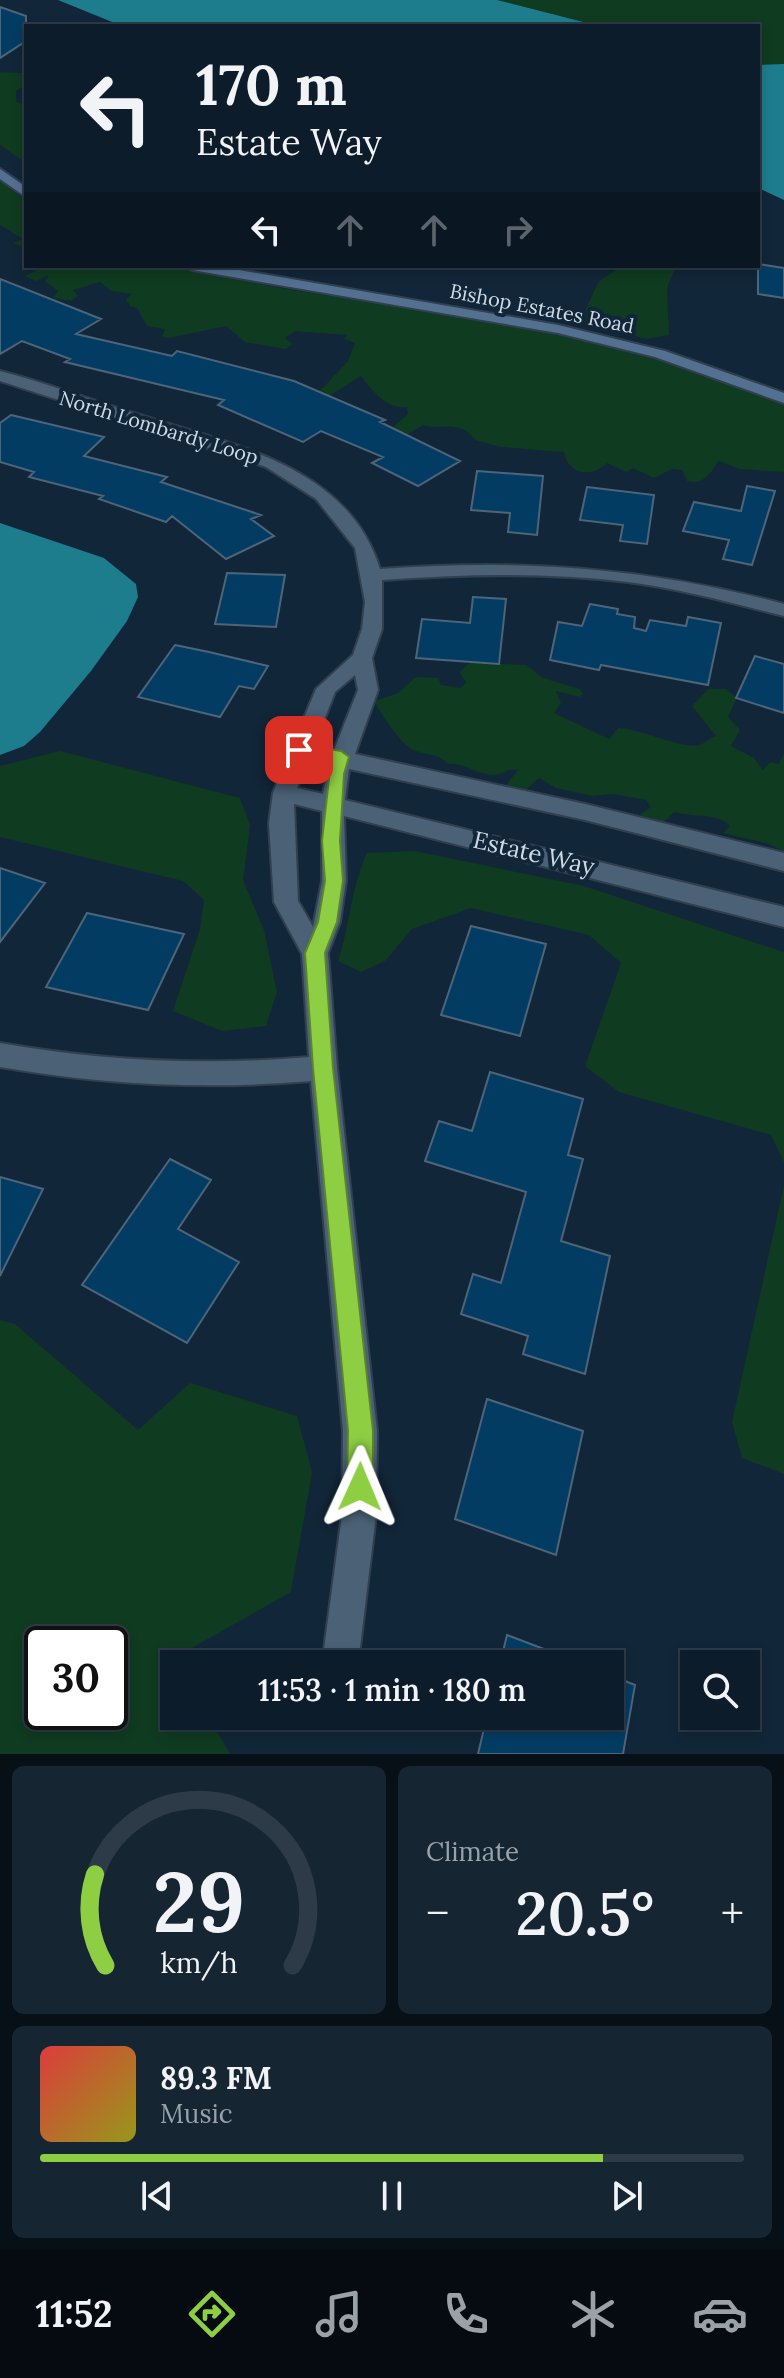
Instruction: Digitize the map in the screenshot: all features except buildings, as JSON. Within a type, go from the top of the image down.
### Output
[{"type":"street","points":[[0,173],[24,191]]},
{"type":"street","name":"Bishop Estates Road","points":[[204,268],[558,329],[660,354],[784,398]]},
{"type":"street","name":"North Lombardy Loop","points":[[0,376],[272,463],[298,478],[332,505],[364,548],[372,575],[375,602],[372,629],[362,658],[368,690],[338,766],[333,805],[334,881],[328,922],[315,953]]},
{"type":"street","points":[[372,575],[470,568],[580,569],[688,585],[784,610]]},
{"type":"street","points":[[342,1650],[359,1515],[360,1431],[323,1068],[315,953],[286,902],[281,823],[284,793],[295,759],[326,689],[362,658]]},
{"type":"street","name":"Estate Way","points":[[295,759],[585,812],[784,862]]},
{"type":"street","name":"Estate Way","points":[[284,793],[784,917]]},
{"type":"street","points":[[0,1055],[79,1070],[154,1076],[231,1076],[323,1068]]},
{"type":"green space","points":[[488,0],[784,0],[784,64],[760,65],[760,24],[590,24]]},
{"type":"green space","points":[[0,72],[24,73],[24,86],[16,91],[16,102],[24,104],[24,162],[0,145]]},
{"type":"green space","points":[[0,181],[24,199],[24,247],[13,243],[23,239],[0,225]]},
{"type":"green space","points":[[41,268],[178,268],[574,337],[677,365],[784,404],[784,472],[740,469],[719,461],[698,482],[687,481],[682,470],[672,469],[654,478],[633,468],[626,472],[607,463],[595,471],[581,472],[570,466],[564,452],[501,447],[475,440],[456,427],[423,425],[403,437],[390,430],[408,414],[407,407],[386,402],[361,376],[329,396],[318,393],[348,361],[355,343],[344,339],[347,335],[295,331],[285,338],[292,344],[286,349],[245,342],[226,326],[169,338],[162,336],[165,329],[147,326],[137,308],[130,306],[126,299],[132,294],[111,291],[100,282],[73,290],[78,296],[71,301],[53,298],[58,291],[45,281],[49,275],[36,281],[25,276]]},
{"type":"green space","points":[[620,268],[675,268],[667,288],[669,335],[646,339],[580,321],[599,281]]},
{"type":"green space","points":[[471,662],[526,665],[543,678],[580,689],[583,693],[580,697],[556,691],[561,703],[554,713],[609,739],[618,728],[683,744],[700,745],[716,736],[692,706],[708,689],[726,689],[737,698],[728,717],[740,730],[731,746],[754,758],[763,770],[770,762],[779,764],[784,753],[784,852],[769,844],[723,833],[730,826],[711,817],[674,812],[664,822],[639,815],[651,807],[646,800],[613,794],[593,796],[556,788],[539,778],[526,790],[506,785],[518,770],[486,774],[448,764],[409,747],[391,727],[375,701],[398,693],[416,677],[438,678],[441,685],[461,688],[466,682],[459,672]]},
{"type":"green space","points":[[60,751],[240,798],[250,825],[243,880],[264,930],[277,992],[266,1026],[222,1031],[173,1011],[200,929],[204,900],[183,881],[0,837],[0,766]]},
{"type":"green space","points":[[415,851],[584,886],[784,952],[784,1163],[771,1135],[619,1092],[585,1066],[621,963],[589,935],[471,908],[412,929],[385,961],[361,972],[338,961],[357,880],[367,853]]},
{"type":"green space","points":[[784,1185],[784,1474],[742,1458],[732,1422]]},
{"type":"green space","points":[[0,1320],[15,1324],[138,1430],[190,1383],[297,1416],[312,1472],[291,1592],[188,1650],[160,1650],[160,1730],[216,1730],[230,1754],[0,1754]]},
{"type":"water","points":[[58,0],[497,0],[591,24],[117,24]]},
{"type":"water","points":[[784,64],[784,200],[760,189],[760,65]]},
{"type":"water","points":[[0,523],[104,558],[136,584],[138,597],[127,621],[91,671],[40,732],[24,746],[0,755]]},
{"type":"route","points":[[299,750],[341,757],[336,774],[331,841],[334,881],[328,922],[315,953],[323,1068],[360,1431],[360,1487]]}]
